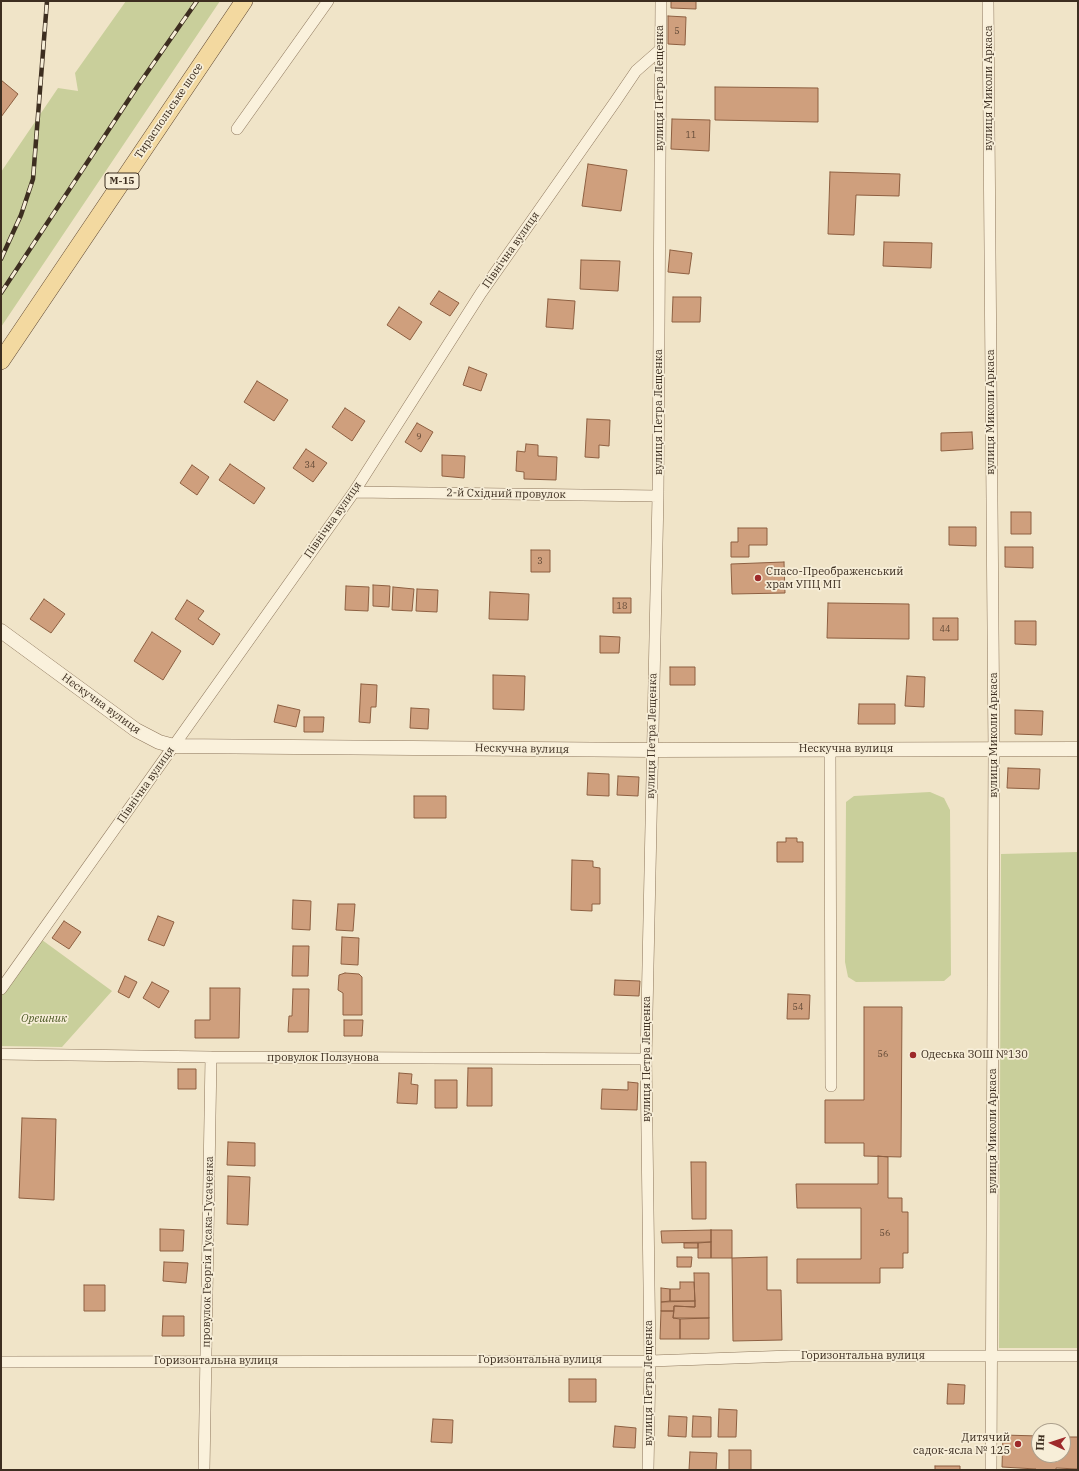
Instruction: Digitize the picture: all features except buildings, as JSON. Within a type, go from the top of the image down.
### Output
[{"type":"main road","name":"Тираспольське шосе","points":[[1,361],[244,1]]},
{"type":"street","points":[[237,129],[328,1]]},
{"type":"street","name":"вулиця Петра Лещенка","points":[[648,1470],[650,1360],[646,1059],[658,496],[661,1]]},
{"type":"street","name":"вулиця Миколи Аркаса","points":[[988,1],[994,749],[991,1470]]},
{"type":"street","name":"Північна вулиця","points":[[1,989],[354,492],[485,287],[636,72],[661,49]]},
{"type":"street","name":"2-й Східний провулок","points":[[354,492],[658,496]]},
{"type":"street","name":"Нескучна вулиця","points":[[1,631],[136,730],[153,739],[174,746],[652,750],[1078,749]]},
{"type":"street","points":[[830,749],[831,1086]]},
{"type":"street","name":"провулок Ползунова","points":[[1,1054],[211,1057],[646,1059]]},
{"type":"street","name":"провулок Георгія Гусака-Гусаченка","points":[[204,1470],[211,1057]]},
{"type":"street","name":"Горизонтальна вулиця","points":[[1,1362],[206,1360],[650,1360],[791,1356],[1078,1356]]},
{"type":"green space","points":[[126,1],[220,1],[1,327],[1,172],[58,88],[78,91],[75,73]]},
{"type":"green space","points":[[930,792],[944,798],[950,810],[951,975],[944,981],[856,982],[848,977],[845,962],[846,802],[854,796]]},
{"type":"green space","points":[[1078,852],[1078,1348],[999,1348],[1001,854]]},
{"type":"green space","name":"Орешник","points":[[38,937],[112,991],[62,1047],[1,1046],[1,989]]},
{"type":"railway","points":[[1,259],[21,215],[33,179],[47,1]]},
{"type":"railway","points":[[1,293],[137,87],[197,1]]},
{"type":"place","name":"Спасо-Преображенський храм УПЦ МП","points":[[758,578]]},
{"type":"place","name":"Одеська ЗОШ №130","points":[[913,1055]]},
{"type":"place","name":"Дитячий садок-ясла № 125","points":[[1018,1444]]}]
